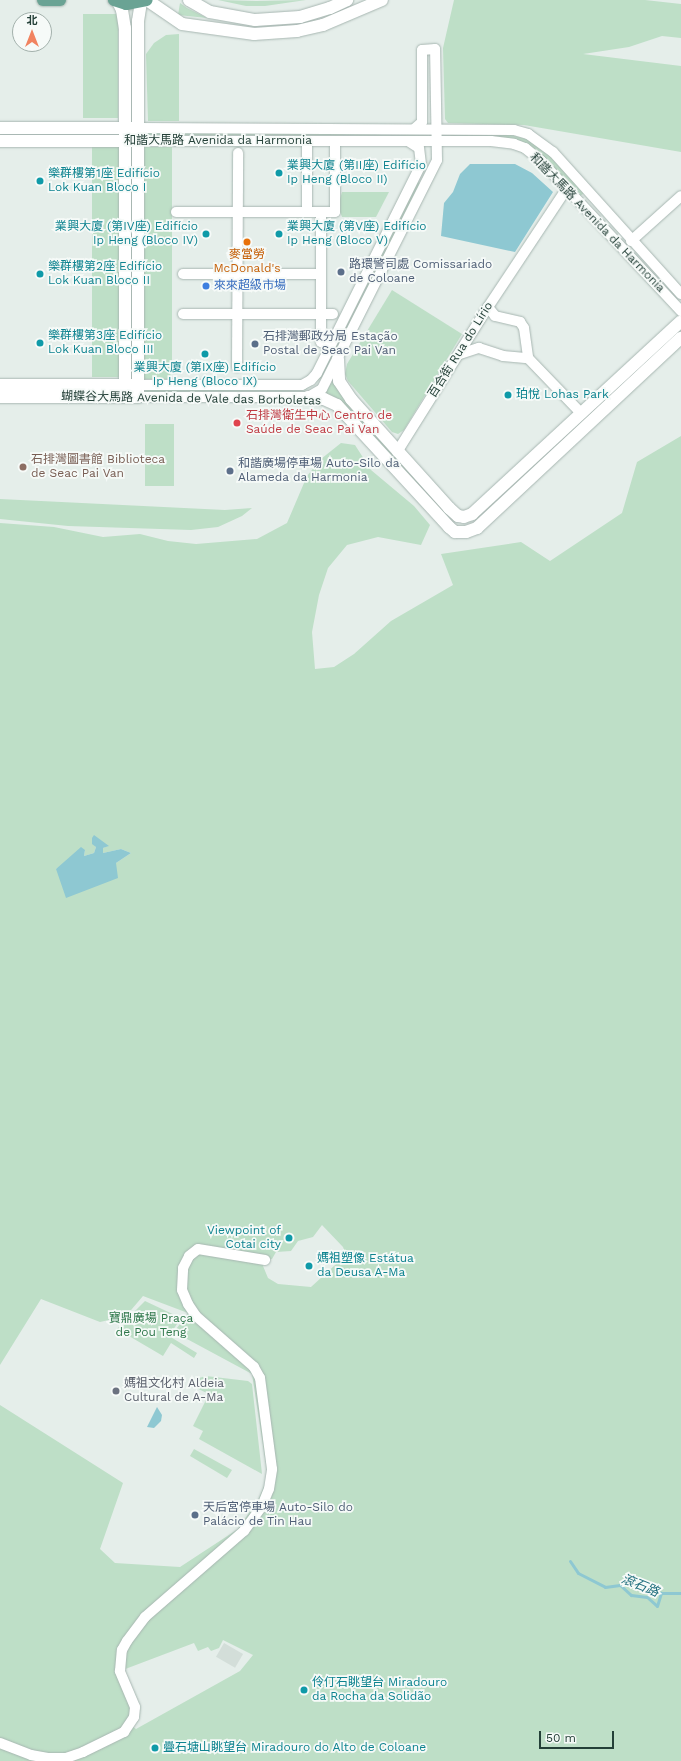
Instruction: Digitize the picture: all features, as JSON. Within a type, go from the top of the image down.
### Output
[{"type":"main road","points":[[43,0],[60,0]]},
{"type":"main road","points":[[116,1],[145,1]]},
{"type":"street","points":[[189,0],[210,12],[255,20],[300,17],[330,8],[347,0]]},
{"type":"street","points":[[138,397],[138,21],[145,1],[182,24],[254,34],[297,31],[323,25],[382,0]]},
{"type":"street","points":[[116,1],[125,24],[125,397]]},
{"type":"street","points":[[415,128],[422,122],[422,50],[435,50],[435,128],[437,160]]},
{"type":"street","name":"和諧大馬路 Avenida da Harmonia","points":[[0,128],[435,128],[514,130],[544,143],[631,241],[681,294]]},
{"type":"street","name":"和諧大馬路 Avenida da Harmonia","points":[[0,141],[497,141],[525,148],[541,161],[681,311]]},
{"type":"street","points":[[307,141],[307,212]]},
{"type":"street","points":[[176,212],[335,212],[335,141]]},
{"type":"street","points":[[321,212],[321,342],[330,346],[421,164],[419,148],[404,141]]},
{"type":"street","points":[[308,397],[324,386],[437,160],[448,148],[461,141]]},
{"type":"street","points":[[237,367],[238,153]]},
{"type":"street","name":"百合街 Rua do Lírio","points":[[397,452],[460,354],[488,307],[567,188]]},
{"type":"street","points":[[631,241],[681,196]]},
{"type":"street","points":[[183,274],[321,274]]},
{"type":"street","points":[[488,307],[495,316],[513,320],[522,325],[528,358],[581,413]]},
{"type":"street","points":[[183,314],[332,314]]},
{"type":"street","points":[[338,359],[341,386],[397,452],[452,511],[464,517],[472,514],[681,321]]},
{"type":"street","name":"蝴蝶谷大馬路 Avenida de Vale das Borboletas","points":[[0,397],[308,397],[328,400],[340,408],[449,527],[455,532],[466,532],[477,528],[681,338]]},
{"type":"street","name":"蝴蝶谷大馬路 Avenida de Vale das Borboletas","points":[[0,385],[302,385],[317,373],[330,346]]},
{"type":"street","points":[[460,354],[478,348],[503,356],[528,358]]},
{"type":"street","points":[[0,1743],[31,1755],[48,1758],[66,1758],[83,1752],[124,1732],[134,1716],[135,1707],[120,1671],[122,1650],[127,1641],[145,1617],[244,1531],[262,1506],[269,1489],[272,1469],[260,1378],[254,1367],[196,1316],[188,1304],[182,1290],[183,1268],[189,1256],[198,1249],[265,1260]]},
{"type":"shaded area","points":[[224,1643],[243,1654],[235,1668],[216,1657]]},
{"type":"green space","points":[[218,0],[306,0],[265,6],[246,6]]},
{"type":"green space","points":[[454,0],[645,0],[681,4],[681,38],[662,36],[629,47],[583,54],[681,66],[681,152],[524,125],[448,123],[445,119],[443,48]]},
{"type":"green space","points":[[180,3],[187,8],[207,18],[178,15]]},
{"type":"green space","points":[[83,14],[118,14],[118,118],[83,118]]},
{"type":"green space","points":[[179,34],[179,121],[148,121],[146,54],[154,43],[166,35]]},
{"type":"green space","points":[[144,132],[380,132],[380,135],[144,135]]},
{"type":"green space","points":[[503,133],[534,141],[546,151],[584,193],[579,197],[541,154],[521,141],[452,137],[450,134]]},
{"type":"green space","points":[[92,147],[121,147],[121,377],[92,377]]},
{"type":"green space","points":[[143,147],[172,147],[172,379],[143,379]]},
{"type":"green space","points":[[130,152],[133,152],[132,373],[130,373]]},
{"type":"green space","points":[[418,182],[421,184],[338,348],[336,347]]},
{"type":"green space","points":[[342,192],[389,192],[376,217],[342,217],[338,206]]},
{"type":"green space","points":[[392,290],[462,334],[404,430],[398,434],[392,432],[348,381],[345,374],[347,364]]},
{"type":"green space","points":[[331,352],[334,354],[321,378],[305,390],[146,392],[146,388],[298,387]]},
{"type":"green space","points":[[333,381],[337,388],[448,516],[444,514],[343,403],[323,394]]},
{"type":"green space","points":[[145,424],[174,424],[174,486],[145,486]]},
{"type":"green space","points":[[681,436],[681,1761],[0,1761],[0,1405],[123,1483],[100,1549],[115,1563],[180,1567],[238,1529],[259,1498],[268,1477],[252,1374],[174,1332],[188,1313],[143,1296],[126,1316],[100,1322],[41,1299],[0,1365],[0,523],[54,527],[103,537],[140,534],[168,541],[196,544],[257,539],[287,523],[307,476],[321,459],[341,443],[355,445],[371,470],[414,506],[430,525],[421,545],[378,537],[347,545],[328,568],[319,595],[312,632],[315,669],[334,667],[354,654],[391,621],[453,585],[441,554],[521,542],[550,561],[622,513],[637,462]],"holes":[[[92,839],[108,846],[103,848],[103,853],[121,849],[131,853],[116,863],[56,869],[85,850],[84,856],[94,853],[96,847]],[[322,1225],[343,1247],[346,1255],[311,1287],[278,1284],[268,1278],[263,1266],[265,1260],[272,1259],[276,1252],[291,1251],[298,1241],[313,1237]],[[223,1640],[253,1655],[240,1671],[136,1729],[131,1725],[133,1699],[120,1671],[194,1643],[198,1651],[208,1647],[211,1651],[219,1648]]]},
{"type":"green space","points":[[0,499],[225,510],[252,508],[242,516],[218,527],[191,530],[68,526],[0,519]]},
{"type":"green space","name":"寶鼎廣場 Praça de Pou Teng","points":[[145,1301],[181,1318],[169,1336],[197,1353],[194,1358],[171,1343],[163,1356],[117,1329]]},
{"type":"green space","points":[[206,1376],[248,1381],[252,1384],[262,1474],[199,1439],[203,1431],[193,1426],[209,1394],[194,1387],[199,1378]]},
{"type":"green space","points":[[194,1449],[232,1470],[227,1478],[190,1456]]},
{"type":"water","points":[[470,164],[515,164],[532,173],[553,192],[515,252],[441,236],[444,203],[453,192],[460,174]]},
{"type":"water","points":[[94,835],[109,846],[103,848],[103,853],[121,849],[131,853],[116,863],[118,878],[66,898],[56,869],[81,847],[85,850],[84,856],[94,853],[96,847],[92,844],[92,838]]},
{"type":"water","points":[[157,1407],[162,1415],[161,1421],[154,1428],[147,1427]]},
{"type":"waterway","name":"滾石路","points":[[570,1561],[578,1573],[605,1587],[620,1585],[631,1595],[647,1597],[657,1606],[661,1593],[681,1593]]},
{"type":"place","name":"業興大廈 (第II座) Edifício Ip Heng (Bloco II)","points":[[279,173]]},
{"type":"place","name":"樂群樓第1座 Edifício Lok Kuan Bloco I","points":[[40,181]]},
{"type":"place","name":"業興大廈 (第IV座) Edifício Ip Heng (Bloco IV)","points":[[206,234]]},
{"type":"place","name":"業興大廈 (第V座) Edifício Ip Heng (Bloco V)","points":[[279,234]]},
{"type":"place","name":"麥當勞 McDonald's","points":[[247,242]]},
{"type":"place","name":"路環警司處 Comissariado de Coloane","points":[[341,272]]},
{"type":"place","name":"樂群樓第2座 Edifício Lok Kuan Bloco II","points":[[40,274]]},
{"type":"place","name":"來來超級市場","points":[[206,286]]},
{"type":"place","name":"樂群樓第3座 Edifício Lok Kuan Bloco III","points":[[40,343]]},
{"type":"place","name":"石排灣郵政分局 Estação Postal de Seac Pai Van","points":[[255,344]]},
{"type":"place","name":"業興大廈 (第IX座) Edifício Ip Heng (Bloco IX)","points":[[205,354]]},
{"type":"place","name":"珀悅 Lohas Park","points":[[508,395]]},
{"type":"place","name":"石排灣衛生中心 Centro de Saúde de Seac Pai Van","points":[[237,423]]},
{"type":"place","name":"石排灣圖書館 Biblioteca de Seac Pai Van","points":[[23,467]]},
{"type":"place","name":"和諧廣場停車場 Auto-Silo da Alameda da Harmonia","points":[[230,471]]},
{"type":"place","name":"Viewpoint of Cotai city","points":[[289,1238]]},
{"type":"place","name":"媽祖塑像 Estátua da Deusa A-Ma","points":[[309,1266]]},
{"type":"place","name":"媽祖文化村 Aldeia Cultural de A-Ma","points":[[116,1391]]},
{"type":"place","name":"天后宮停車場 Auto-Silo do Palácio de Tin Hau","points":[[195,1515]]},
{"type":"place","name":"伶仃石眺望台 Miradouro da Rocha da Solidão","points":[[304,1690]]},
{"type":"place","name":"疊石塘山眺望台 Miradouro do Alto de Coloane","points":[[155,1748]]}]
